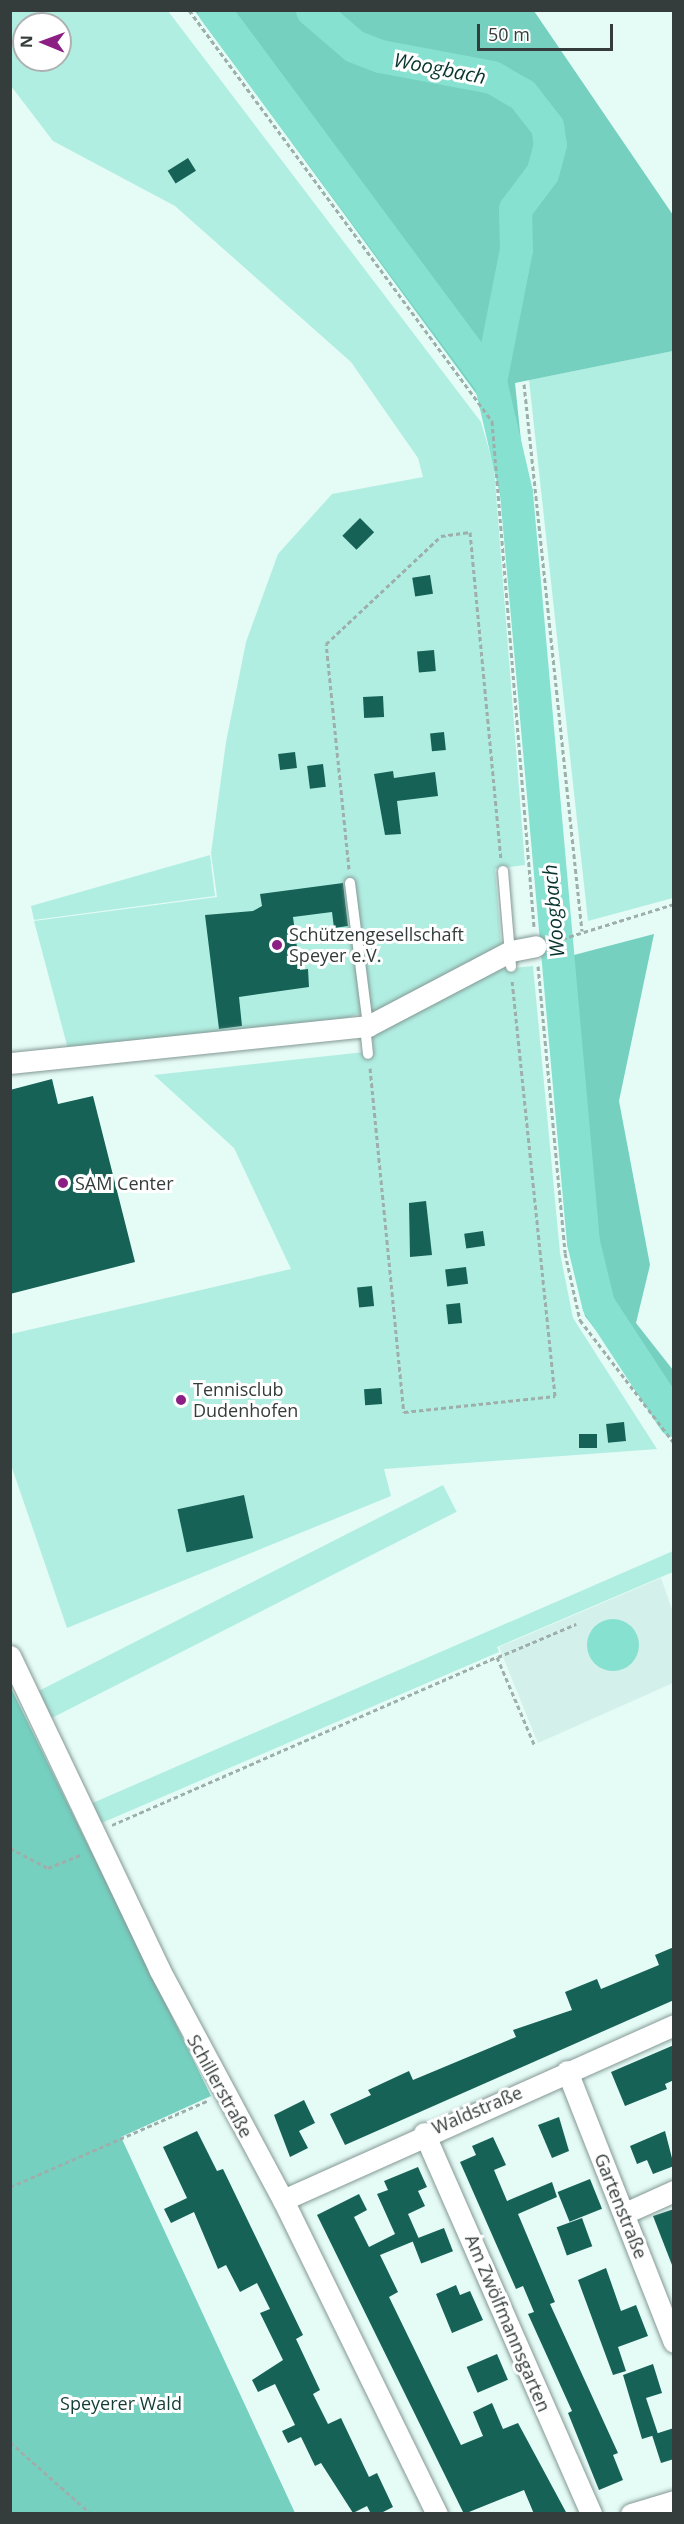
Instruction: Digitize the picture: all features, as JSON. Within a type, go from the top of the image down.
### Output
[{"type":"street","points":[[10,1063],[367,1026],[536,946]]},
{"type":"street","name":"Schillerstraße","points":[[10,1656],[97,1840],[223,2095],[283,2200],[436,2514]]},
{"type":"street","name":"Waldstraße","points":[[283,2200],[424,2133],[674,2025]]},
{"type":"street","name":"Gartenstraße","points":[[567,2071],[674,2342]]},
{"type":"street","name":"Am Zwölfmannsgarten","points":[[424,2133],[591,2514]]},
{"type":"street","points":[[625,2213],[674,2192]]},
{"type":"street","points":[[631,2514],[674,2501]]},
{"type":"lane","points":[[502,871],[511,959]]},
{"type":"lane","points":[[350,883],[367,1026],[368,1054]]},
{"type":"path","points":[[189,10],[492,421],[536,946],[565,1253],[580,1320],[674,1443]]},
{"type":"path","points":[[524,384],[582,931]]},
{"type":"path","points":[[350,883],[326,644],[441,536],[470,532],[502,871]]},
{"type":"path","points":[[569,936],[674,904]]},
{"type":"path","points":[[368,1054],[404,1412],[555,1396],[511,959]]},
{"type":"path","points":[[10,1848],[48,1868],[97,1840],[497,1657],[576,1624]]},
{"type":"path","points":[[497,1657],[534,1744]]},
{"type":"path","points":[[10,2187],[223,2095]]},
{"type":"path","points":[[10,2442],[91,2514]]},
{"type":"shaded area","points":[[11,11],[168,11],[481,422],[494,467],[525,865],[495,869],[503,969],[533,966],[560,1253],[573,1318],[657,1449],[384,1469],[391,1496],[67,1628],[11,1465],[11,1334],[291,1269],[234,1148],[154,1075],[374,1051],[353,881],[348,882],[361,1013],[344,1019],[68,1049],[34,921],[217,897],[211,853],[226,742],[246,642],[278,554],[332,494],[423,477],[418,458],[351,362],[175,206],[53,141],[11,86]]},
{"type":"shaded area","points":[[673,351],[673,898],[588,921],[529,380]]},
{"type":"shaded area","points":[[210,855],[215,896],[34,920],[31,906]]},
{"type":"shaded area","points":[[443,1485],[457,1512],[50,1719],[37,1692]]},
{"type":"shaded area","points":[[673,1551],[673,1572],[497,1647],[499,1652],[97,1825],[88,1805]]},
{"type":"shaded area","points":[[661,1578],[673,1612],[673,1683],[538,1743],[499,1647]]},
{"type":"shaded area","points":[[613,1619],[623,1621],[631,1627],[637,1635],[639,1645],[637,1655],[631,1663],[623,1669],[613,1671],[603,1669],[595,1663],[589,1655],[587,1645],[589,1635],[595,1627],[603,1621]]},
{"type":"green space","points":[[195,11],[534,11],[673,215],[673,351],[515,383],[574,955],[654,934],[619,1101],[650,1265],[636,1323],[673,1370],[673,1431],[585,1316],[569,1245],[500,426]]},
{"type":"green space","name":"Speyerer Wald","points":[[10,1686],[211,2096],[121,2137],[295,2513],[11,2513]]},
{"type":"building","points":[[188,158],[196,171],[176,183],[168,171]]},
{"type":"building","points":[[360,518],[374,532],[356,550],[342,536]]},
{"type":"building","points":[[430,575],[433,594],[415,597],[412,578]]},
{"type":"building","points":[[434,650],[436,671],[419,672],[417,651]]},
{"type":"building","points":[[383,696],[384,717],[364,718],[363,697]]},
{"type":"building","points":[[444,732],[446,750],[432,751],[430,733]]},
{"type":"building","points":[[295,752],[297,768],[280,770],[278,754]]},
{"type":"building","points":[[323,764],[326,787],[310,789],[307,766]]},
{"type":"building","points":[[393,771],[394,778],[435,772],[438,796],[397,801],[401,834],[385,835],[374,774]]},
{"type":"building","points":[[343,883],[348,926],[334,928],[332,912],[293,917],[300,970],[308,969],[309,987],[239,997],[242,1026],[219,1029],[205,915],[253,911],[262,906],[260,894]]},
{"type":"building","name":"SAM Center","points":[[52,1079],[58,1104],[93,1096],[135,1262],[10,1294],[10,1090]]},
{"type":"building","points":[[426,1201],[432,1255],[410,1257],[409,1203]]},
{"type":"building","points":[[483,1231],[485,1246],[466,1248],[464,1234]]},
{"type":"building","points":[[466,1267],[468,1284],[447,1286],[445,1270]]},
{"type":"building","points":[[372,1286],[374,1306],[359,1307],[357,1288]]},
{"type":"building","points":[[460,1303],[462,1323],[448,1324],[446,1304]]},
{"type":"building","points":[[381,1388],[382,1404],[365,1405],[364,1389]]},
{"type":"building","points":[[624,1422],[626,1441],[608,1443],[606,1424]]},
{"type":"building","points":[[579,1434],[597,1434],[597,1448],[579,1448]]},
{"type":"building","points":[[244,1495],[253,1538],[187,1552],[177,1509]]},
{"type":"building","points":[[674,1947],[674,2000],[345,2145],[330,2114],[371,2095],[368,2090],[409,2071],[413,2080],[516,2037],[513,2030],[572,2010],[565,1992],[597,1979],[601,1989],[659,1965],[655,1955]]},
{"type":"building","points":[[674,2045],[674,2080],[665,2084],[667,2089],[625,2106],[611,2072]]},
{"type":"building","points":[[304,2100],[315,2123],[299,2131],[308,2148],[290,2157],[274,2115]]},
{"type":"building","points":[[559,2117],[569,2151],[552,2158],[538,2125]]},
{"type":"building","points":[[197,2131],[217,2171],[223,2169],[303,2335],[296,2339],[320,2390],[313,2394],[328,2424],[341,2418],[369,2477],[377,2473],[393,2507],[379,2514],[371,2514],[367,2506],[353,2513],[321,2463],[315,2466],[301,2437],[288,2443],[282,2431],[295,2425],[275,2384],[258,2392],[252,2380],[283,2360],[260,2313],[270,2309],[257,2283],[240,2292],[226,2265],[218,2269],[194,2212],[171,2223],[164,2209],[187,2198],[163,2147]]},
{"type":"building","points":[[665,2131],[674,2166],[653,2174],[647,2160],[637,2164],[630,2146]]},
{"type":"building","points":[[493,2137],[506,2165],[494,2170],[507,2201],[552,2182],[557,2197],[518,2214],[555,2302],[550,2304],[618,2453],[613,2455],[623,2480],[599,2490],[568,2413],[572,2411],[528,2314],[534,2312],[523,2286],[516,2289],[460,2162],[476,2155],[472,2146]]},
{"type":"building","points":[[418,2167],[427,2187],[418,2191],[425,2206],[408,2214],[419,2239],[380,2255],[398,2292],[389,2297],[461,2445],[483,2436],[473,2412],[492,2403],[503,2429],[518,2423],[567,2514],[534,2514],[524,2490],[464,2514],[317,2215],[359,2194],[367,2210],[354,2217],[369,2247],[395,2234],[377,2194],[388,2190],[384,2181]]},
{"type":"building","points":[[590,2179],[602,2209],[570,2222],[558,2192]]},
{"type":"building","points":[[674,2209],[674,2265],[672,2265],[653,2216]]},
{"type":"building","points":[[582,2218],[592,2246],[567,2255],[557,2227]]},
{"type":"building","points":[[444,2228],[453,2251],[421,2264],[412,2240]]},
{"type":"building","points":[[606,2268],[621,2311],[636,2305],[648,2336],[618,2347],[626,2371],[613,2375],[578,2280]]},
{"type":"building","points":[[456,2285],[460,2295],[470,2291],[483,2320],[452,2333],[436,2294]]},
{"type":"building","points":[[497,2354],[508,2380],[478,2393],[467,2367]]},
{"type":"building","points":[[653,2364],[662,2393],[646,2398],[658,2434],[642,2439],[623,2375]]},
{"type":"building","points":[[674,2428],[674,2459],[661,2463],[652,2435]]},
{"type":"waterway","name":"Woogbach","points":[[214,10],[490,381]]},
{"type":"waterway","name":"Woogbach","points":[[312,10],[354,46],[380,56],[492,77],[522,94],[547,126],[550,144],[542,173],[515,209],[516,249],[490,381],[516,493],[583,1242],[598,1304],[674,1420]]},
{"type":"place","name":"Schützengesellschaft Speyer e.V.","points":[[277,945]]},
{"type":"place","name":"SAM Center","points":[[63,1183]]},
{"type":"place","name":"Tennisclub Dudenhofen","points":[[181,1400]]}]
